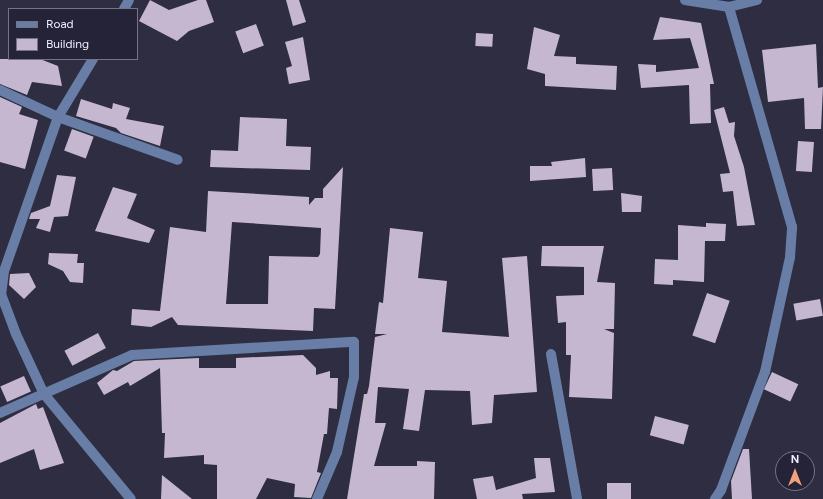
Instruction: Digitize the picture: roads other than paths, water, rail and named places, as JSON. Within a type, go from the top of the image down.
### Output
[{"type":"street","points":[[685,0],[729,7],[757,0]]},
{"type":"street","points":[[715,499],[721,490],[765,372],[790,257],[792,227],[729,7]]},
{"type":"street","points":[[92,60],[58,117],[4,271],[1,294],[16,334],[44,394],[130,499]]},
{"type":"street","points":[[0,90],[58,117],[178,160]]},
{"type":"street","points":[[0,413],[132,355],[354,342],[354,377],[337,452],[316,499]]},
{"type":"street","points":[[551,354],[576,499]]}]
